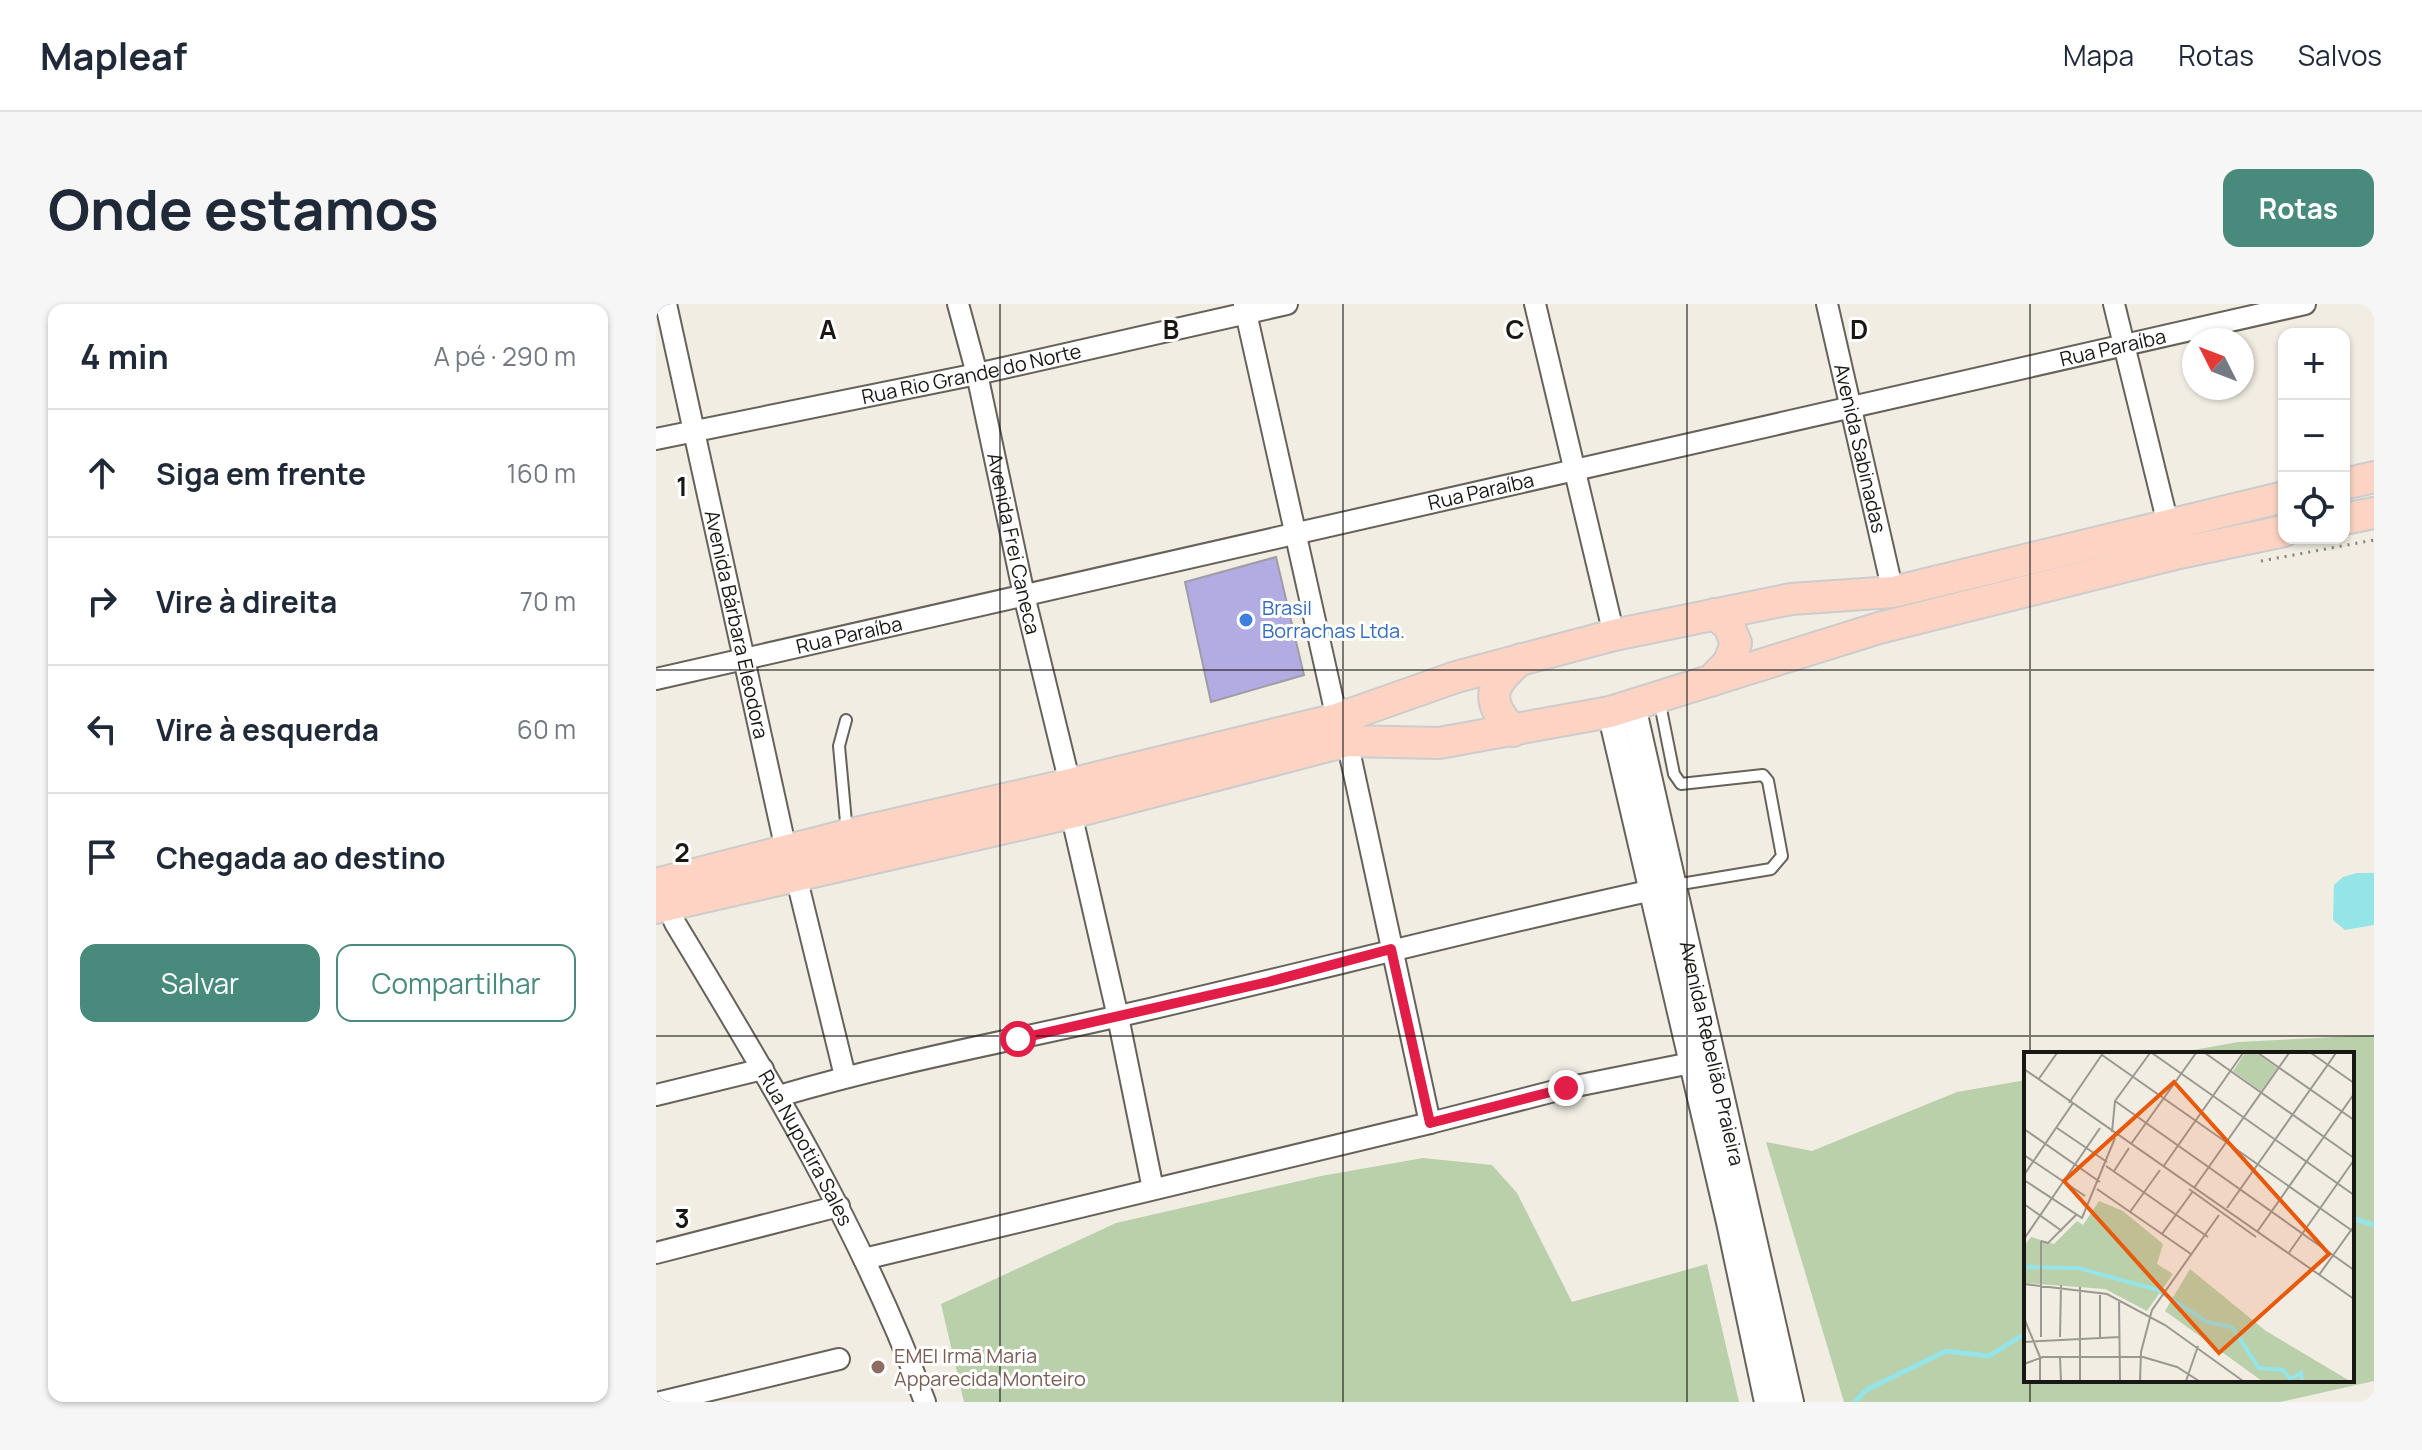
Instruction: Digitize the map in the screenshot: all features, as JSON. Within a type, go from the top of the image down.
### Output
[{"type":"main road","points":[[2350,483],[2374,477]]},
{"type":"main road","points":[[660,899],[791,863],[1342,730],[1456,677],[1614,635],[1791,599],[1893,592],[2278,498]]},
{"type":"main road","points":[[2350,518],[2374,513]]},
{"type":"main road","points":[[1342,730],[1439,743],[1513,731],[1634,705],[1879,628],[2179,553],[2278,532]]},
{"type":"main road","points":[[1711,681],[1729,662],[1736,643],[1729,626],[1715,614]]},
{"type":"main road","points":[[1513,731],[1498,714],[1494,690],[1499,680],[1521,659]]},
{"type":"main road","points":[[791,863],[847,835],[1070,798]]},
{"type":"street","name":"Avenida Bárbara Eleodora","points":[[666,304],[791,863],[845,1076]]},
{"type":"street","name":"Avenida Frei Caneca","points":[[958,304],[977,374],[1153,1189]]},
{"type":"street","name":"Rua Rio Grande do Norte","points":[[656,439],[977,374],[1245,309],[1287,304]]},
{"type":"street","points":[[1535,304],[1614,635]]},
{"type":"street","name":"Avenida Sabinadas","points":[[1827,304],[1893,592]]},
{"type":"street","points":[[2114,304],[2168,524]]},
{"type":"street","name":"Rua Paraíba","points":[[656,679],[2305,304]]},
{"type":"street","points":[[1245,309],[1430,1123]]},
{"type":"street","name":"Avenida Rebelião Praieira","points":[[1634,705],[1663,888],[1767,1402]]},
{"type":"street","points":[[779,1096],[845,1076],[1118,1017],[1391,949],[1663,888]]},
{"type":"street","name":"Rua Nupotira Sales","points":[[660,899],[779,1096],[839,1206],[903,1342],[925,1402]]},
{"type":"street","points":[[864,1259],[1430,1123],[1566,1088],[1695,1046]]},
{"type":"street","name":"Avenida Rebelião Praieira","points":[[1695,1046],[1791,1402]]},
{"type":"street","points":[[656,1095],[763,1069]]},
{"type":"street","points":[[656,1253],[839,1206]]},
{"type":"street","points":[[658,1400],[839,1359]]},
{"type":"lane","points":[[1634,705],[1681,784],[1763,775],[1768,781],[1782,856],[1771,869],[1663,888]]},
{"type":"lane","points":[[846,720],[839,746],[847,835]]},
{"type":"green space","points":[[2374,1035],[2374,1381],[2280,1402],[1844,1402],[1766,1142],[1812,1151],[1957,1092],[2024,1080],[2024,1382],[2354,1382],[2354,1052],[2183,1052],[2238,1042]]},
{"type":"green space","points":[[1423,1158],[1492,1165],[1517,1193],[1572,1302],[1707,1264],[1739,1402],[964,1402],[941,1304],[1116,1223],[1321,1176]]},
{"type":"water","points":[[2374,873],[2374,925],[2345,930],[2333,920],[2334,885],[2343,877]]},
{"type":"building","points":[[1276,557],[1304,675],[1211,702],[1185,582]]},
{"type":"waterway","points":[[2354,1219],[2374,1225]]},
{"type":"waterway","points":[[1855,1402],[1866,1390],[1946,1351],[1989,1356],[2024,1334]]},
{"type":"place","name":"Brasil Borrachas Ltda.","points":[[1246,620]]},
{"type":"place","name":"EMEI Irmã Maria Apparecida Monteiro","points":[[878,1367]]},
{"type":"route","points":[[1018,1039],[1268,982],[1391,949],[1430,1123],[1566,1088]]}]
